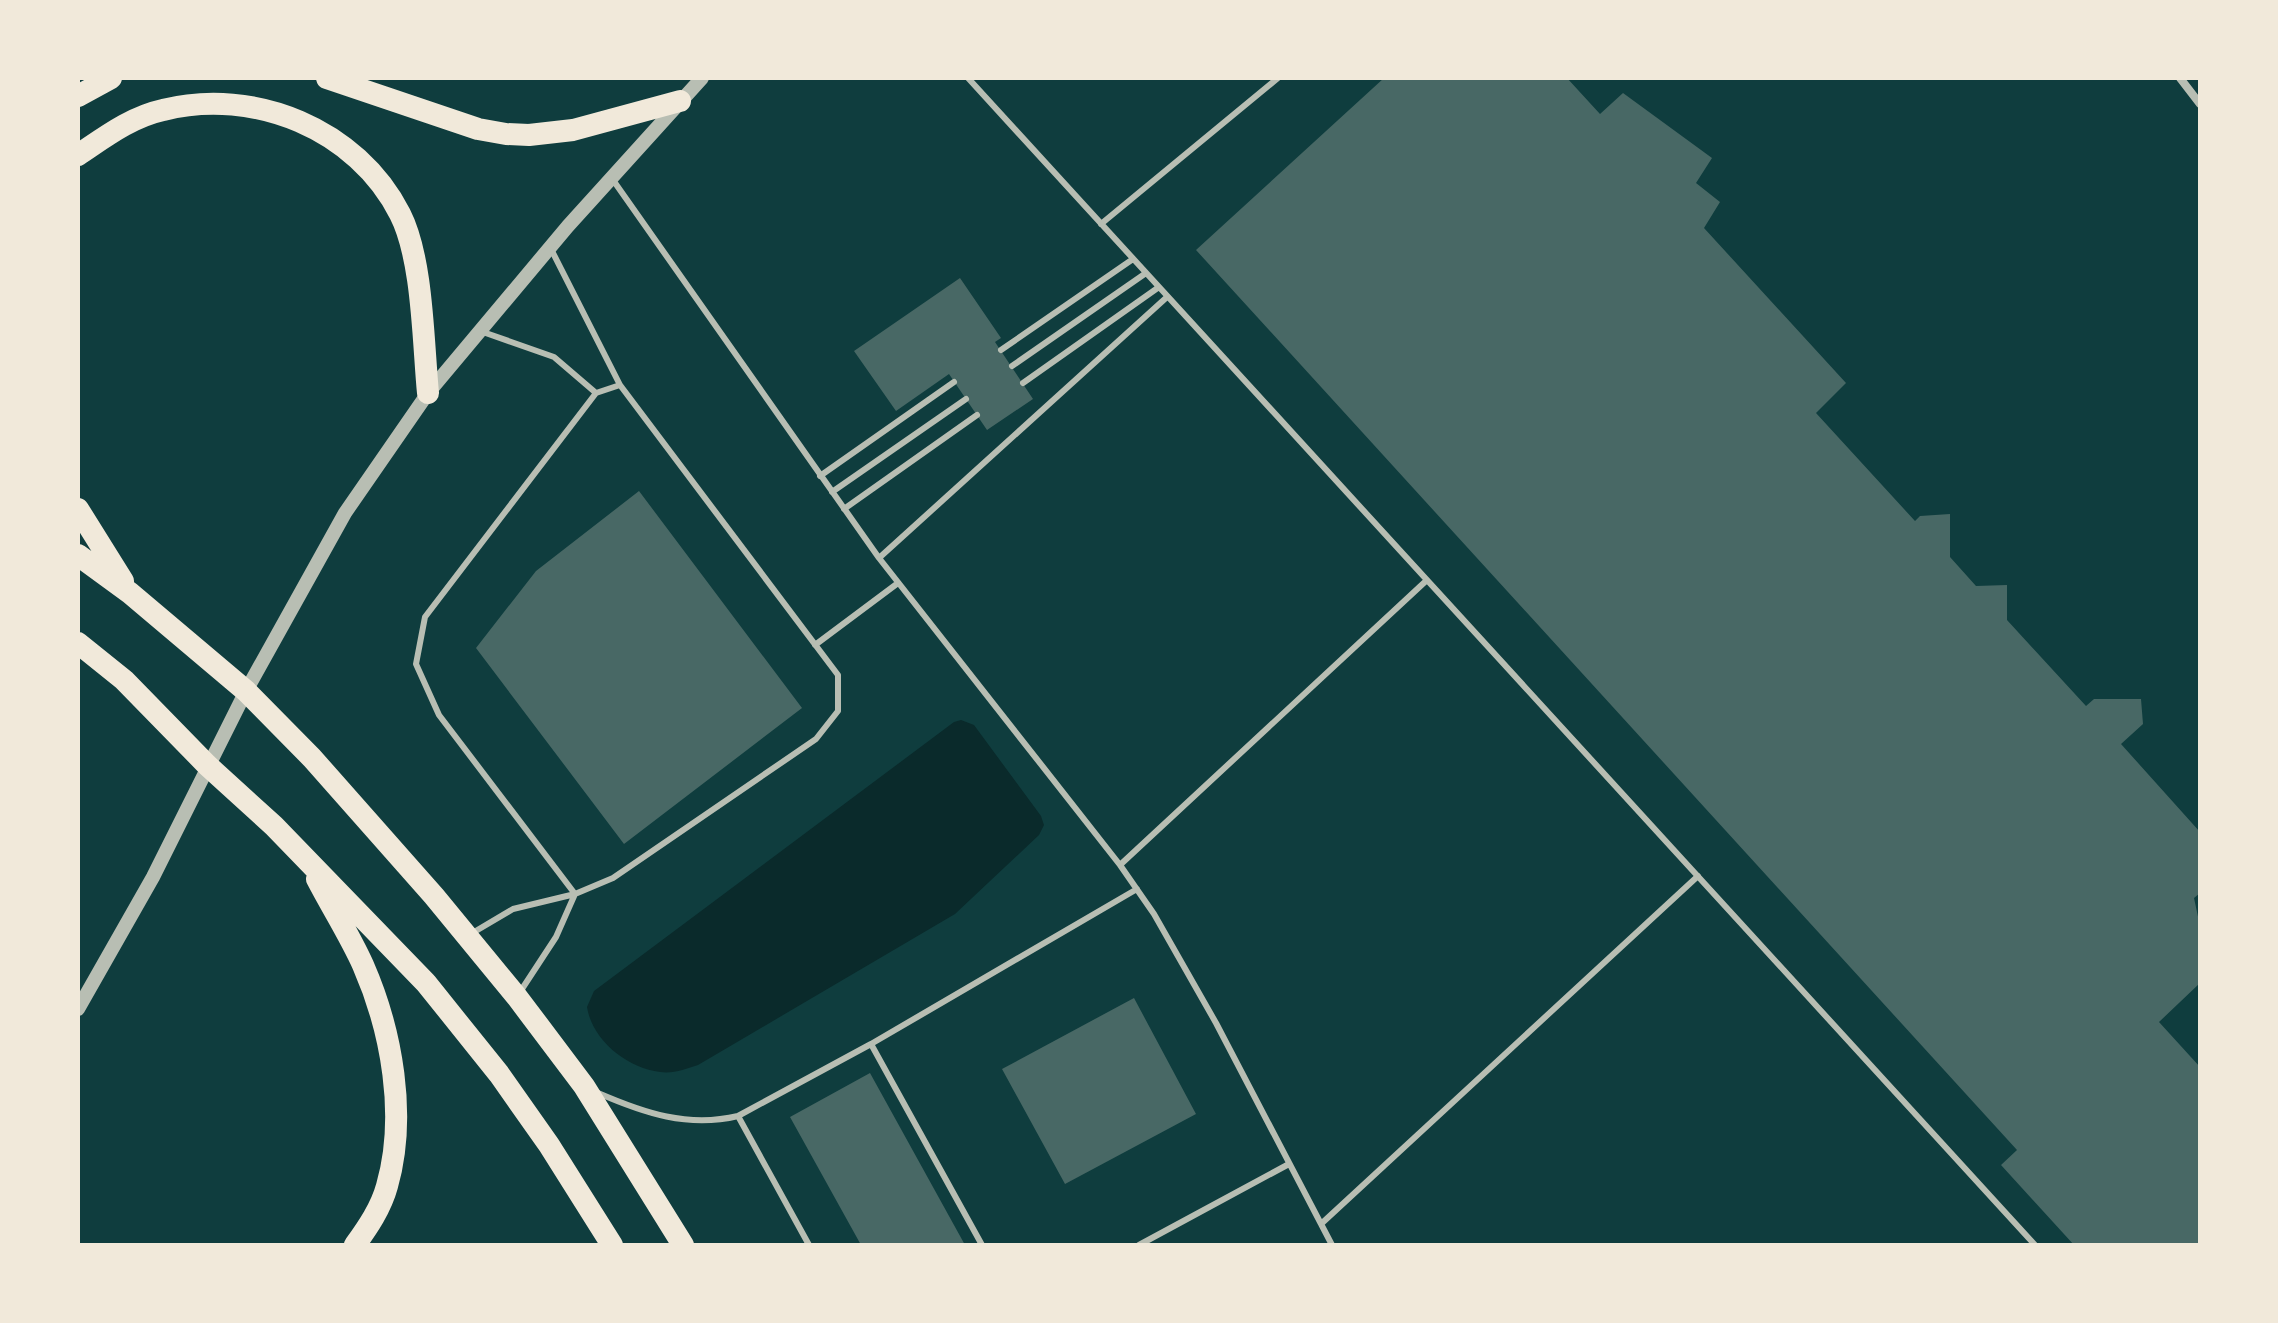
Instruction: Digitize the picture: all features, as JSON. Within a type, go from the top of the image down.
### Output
[{"type":"highway","points":[[78,96],[111,78]]},
{"type":"highway","points":[[327,78],[478,129],[506,134],[573,130],[680,101]]},
{"type":"highway","points":[[78,155],[121,126],[163,110],[214,103],[259,107],[301,121],[327,135],[367,168],[401,215],[414,252],[428,393]]},
{"type":"highway","points":[[78,509],[130,593]]},
{"type":"highway","points":[[78,555],[130,593],[246,691],[312,758],[517,997],[584,1086],[683,1245]]},
{"type":"highway","points":[[78,643],[124,680],[207,765],[305,857],[417,973],[490,1062],[549,1145],[612,1245]]},
{"type":"highway","points":[[305,857],[363,965],[380,1011],[391,1069],[395,1134],[387,1186],[371,1224],[355,1245]]},
{"type":"street","points":[[78,1009],[153,877],[246,691],[345,513],[428,393],[550,247],[702,78]]},
{"type":"street","points":[[2180,78],[2200,104]]},
{"type":"lane","points":[[968,78],[2035,1245]]},
{"type":"lane","points":[[1101,224],[1278,78]]},
{"type":"lane","points":[[611,177],[879,558],[1137,889],[1201,996],[1332,1245]]},
{"type":"lane","points":[[467,936],[513,909],[575,894],[613,878],[816,739],[838,711],[838,675],[620,385],[550,247]]},
{"type":"lane","points":[[1001,350],[1133,259]]},
{"type":"lane","points":[[1012,366],[1146,273]]},
{"type":"lane","points":[[1023,383],[1159,287]]},
{"type":"lane","points":[[879,558],[1167,297]]},
{"type":"lane","points":[[480,331],[554,357],[596,393]]},
{"type":"lane","points":[[820,476],[954,382]]},
{"type":"lane","points":[[575,894],[439,715],[416,664],[425,617],[596,393],[620,385]]},
{"type":"lane","points":[[832,492],[966,399]]},
{"type":"lane","points":[[844,509],[977,415]]},
{"type":"lane","points":[[1120,865],[1427,580]]},
{"type":"lane","points":[[815,645],[898,583]]},
{"type":"lane","points":[[1321,1224],[1698,876]]},
{"type":"lane","points":[[584,1086],[651,1114],[674,1119],[718,1121],[738,1116],[871,1044],[1137,889]]},
{"type":"lane","points":[[517,997],[556,937],[575,894]]},
{"type":"lane","points":[[871,1044],[982,1245]]},
{"type":"lane","points":[[738,1116],[809,1245]]},
{"type":"lane","points":[[1139,1245],[1289,1164]]},
{"type":"water","points":[[961,720],[974,725],[1041,816],[1044,825],[1039,835],[955,914],[698,1065],[670,1072],[648,1069],[624,1058],[604,1041],[590,1019],[587,1007],[594,991],[954,722]]},
{"type":"building","points":[[1384,78],[1567,78],[1600,114],[1623,93],[1712,158],[1696,183],[1720,202],[1704,228],[1846,383],[1816,413],[1915,521],[1920,516],[1950,514],[1950,557],[1976,586],[2007,585],[2007,620],[2086,706],[2094,699],[2141,699],[2143,724],[2121,744],[2200,832],[2200,893],[2194,898],[2200,926],[2200,983],[2159,1022],[2200,1067],[2200,1245],[2074,1245],[2001,1165],[2017,1150],[1196,250]]},
{"type":"building","points":[[960,278],[1001,338],[995,342],[1033,399],[987,430],[949,374],[896,411],[854,351]]},
{"type":"building","points":[[639,491],[802,708],[624,844],[476,648],[536,571]]},
{"type":"building","points":[[1134,998],[1196,1114],[1065,1184],[1002,1069]]},
{"type":"building","points":[[870,1073],[965,1245],[861,1245],[790,1117]]}]
